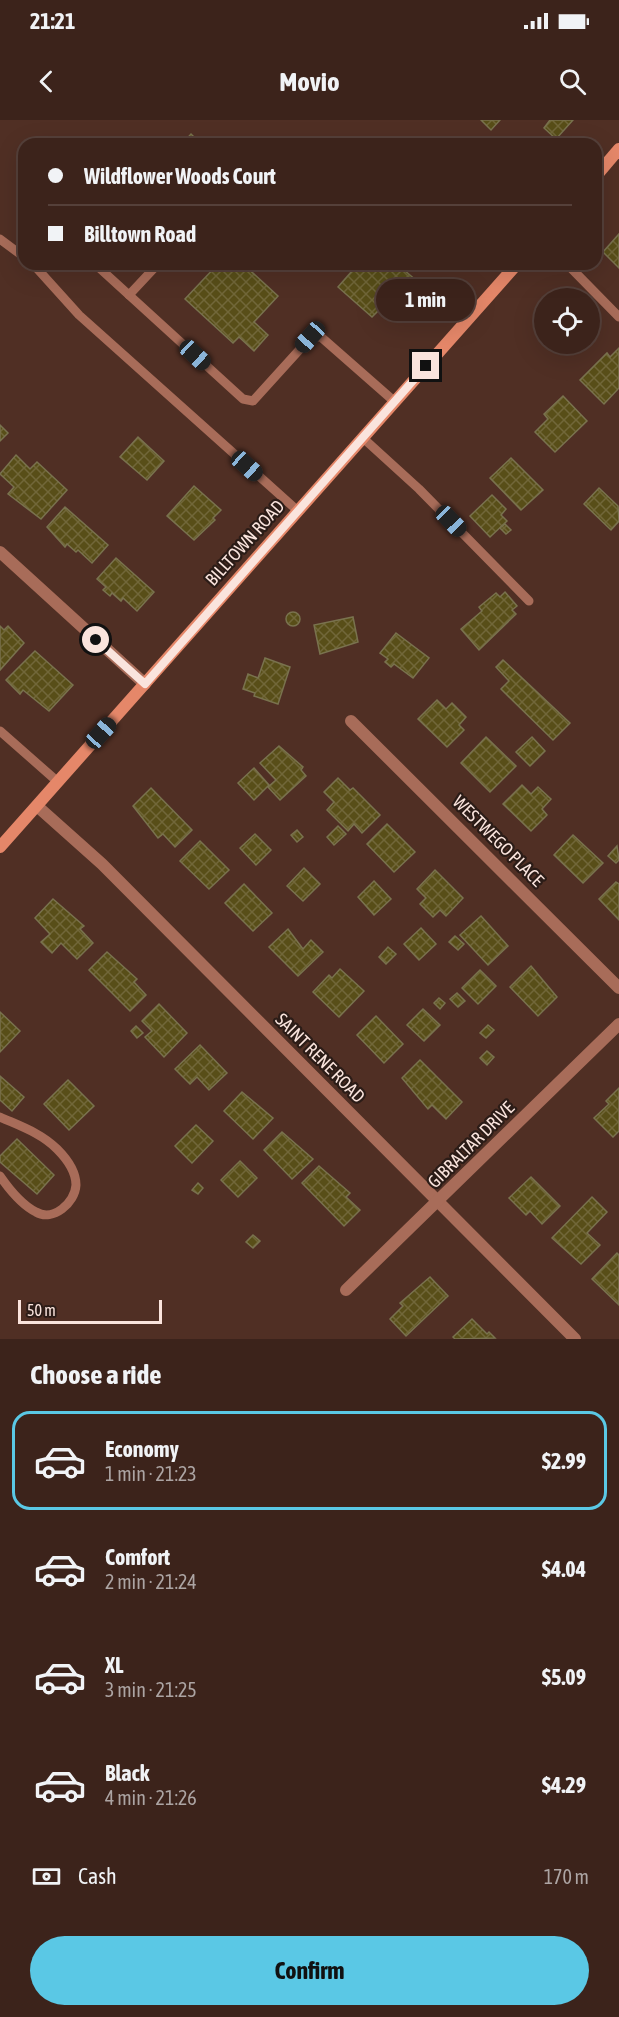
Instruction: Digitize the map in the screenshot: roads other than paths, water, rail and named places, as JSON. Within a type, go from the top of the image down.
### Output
[{"type":"main road","points":[[602,169],[619,149]]},
{"type":"main road","name":"BILLTOWN ROAD","points":[[0,847],[512,270]]},
{"type":"street","points":[[0,552],[145,684]]},
{"type":"street","name":"WESTWEGO PLACE","points":[[351,721],[619,987]]},
{"type":"street","name":"SAINT RENE ROAD","points":[[37,806],[102,864],[575,1339]]},
{"type":"street","name":"GIBRALTAR DRIVE","points":[[346,1290],[619,1024]]},
{"type":"lane","points":[[0,240],[18,253]]},
{"type":"lane","points":[[38,270],[79,315],[298,511]]},
{"type":"lane","points":[[102,270],[243,399],[253,401],[310,337],[321,337],[395,402]]},
{"type":"lane","points":[[129,295],[152,270]]},
{"type":"lane","points":[[573,270],[619,317]]},
{"type":"lane","points":[[363,438],[420,489],[529,601]]},
{"type":"lane","points":[[0,731],[58,782]]},
{"type":"lane","points":[[0,1117],[40,1135],[57,1148],[68,1162],[76,1187],[65,1207],[47,1215],[37,1214],[0,1176]]}]
